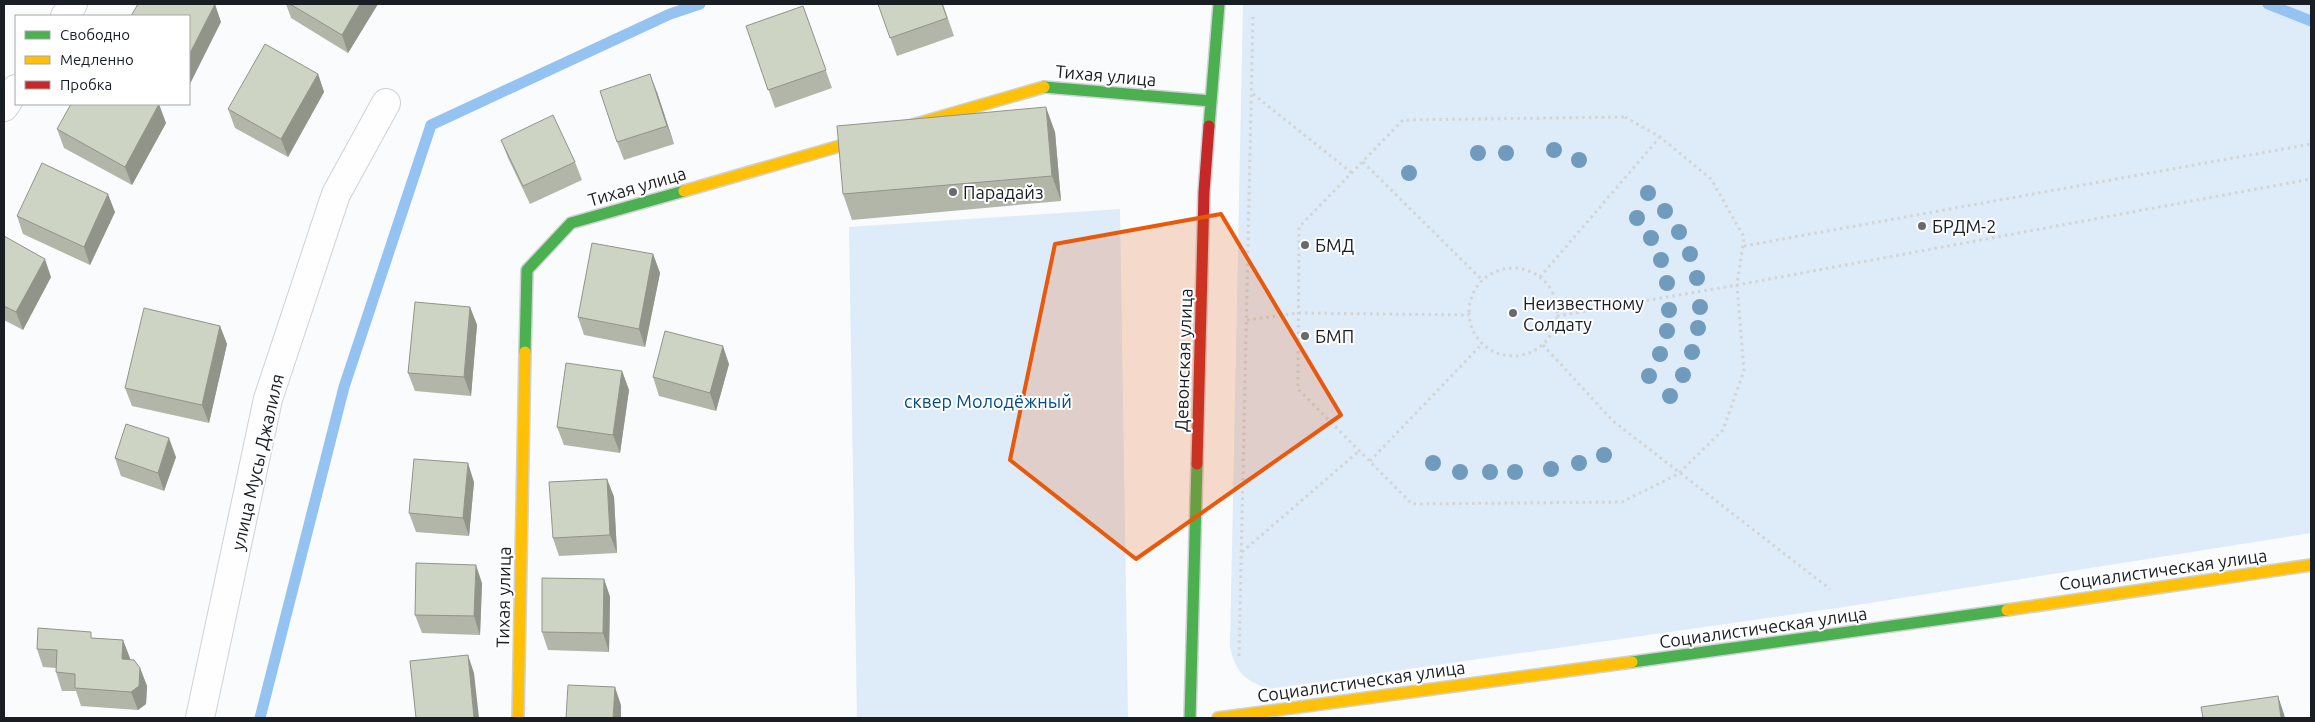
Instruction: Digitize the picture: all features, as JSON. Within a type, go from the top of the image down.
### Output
[{"type":"main road","name":"Девонская улица","points":[[1190,718],[1204,192],[1219,4]]},
{"type":"main road","name":"Тихая улица","points":[[518,718],[527,270],[571,223],[1045,87],[1211,101]]},
{"type":"main road","name":"Социалистическая улица","points":[[1218,718],[1825,636],[2311,564]]},
{"type":"street","points":[[66,15],[73,4]]},
{"type":"street","points":[[4,107],[15,90]]},
{"type":"street","name":"улица Мусы Джалиля","points":[[200,718],[268,399],[336,194],[386,103]]},
{"type":"path","points":[[1239,656],[1254,13]]},
{"type":"path","points":[[1253,94],[1352,173]]},
{"type":"path","points":[[1625,116],[1660,137],[1711,179],[1744,237],[1737,285],[1744,371],[1723,430],[1678,474],[1622,502],[1412,504],[1298,389],[1299,228],[1352,173],[1403,120],[1625,116]]},
{"type":"path","points":[[1540,277],[1660,137]]},
{"type":"path","points":[[1744,246],[2311,144]]},
{"type":"path","points":[[1363,162],[1482,280]]},
{"type":"path","points":[[1557,316],[1737,285],[2311,179]]},
{"type":"path","points":[[1510,268],[1526,270],[1540,277],[1550,287],[1556,301],[1557,316],[1553,332],[1543,345],[1529,354],[1512,357],[1496,353],[1482,344],[1473,331],[1469,315],[1470,302],[1474,290],[1482,280],[1495,271],[1510,268]]},
{"type":"path","points":[[1247,320],[1298,313],[1469,315]]},
{"type":"path","points":[[1370,462],[1482,344]]},
{"type":"path","points":[[1543,345],[1614,421],[1678,474],[1830,589]]},
{"type":"path","points":[[1241,552],[1359,451]]},
{"type":"highlighted area","points":[[1221,214],[1341,415],[1136,559],[1010,460],[1055,244]]},
{"type":"green space","points":[[1243,4],[2311,4],[2311,533],[1844,607],[1269,689],[1253,682],[1247,679],[1238,669],[1230,647]]},
{"type":"green space","name":"сквер Молодёжный","points":[[1120,209],[1128,718],[857,718],[849,227]]},
{"type":"building","points":[[138,4],[215,4],[190,53],[190,15],[132,15]]},
{"type":"building","points":[[290,4],[360,4],[342,35]]},
{"type":"building","points":[[878,4],[942,4],[947,18],[890,38]]},
{"type":"building","points":[[803,6],[826,70],[768,90],[746,26]]},
{"type":"building","points":[[265,44],[318,74],[281,139],[228,109]]},
{"type":"building","points":[[650,74],[667,126],[617,142],[600,91]]},
{"type":"building","points":[[70,105],[158,105],[125,167],[57,129]]},
{"type":"building","points":[[1046,107],[1052,176],[843,194],[837,126]]},
{"type":"building","points":[[553,115],[575,162],[523,186],[501,140]]},
{"type":"building","points":[[42,163],[108,194],[84,247],[17,216]]},
{"type":"building","points":[[4,236],[45,259],[16,312],[4,306]]},
{"type":"building","points":[[592,243],[653,254],[639,329],[578,317]]},
{"type":"building","points":[[415,302],[470,307],[464,377],[408,373]]},
{"type":"building","points":[[144,308],[220,326],[202,405],[125,388]]},
{"type":"building","points":[[665,331],[723,346],[710,393],[653,377]]},
{"type":"building","points":[[566,363],[622,371],[613,435],[557,427]]},
{"type":"building","points":[[126,424],[169,438],[158,473],[115,458]]},
{"type":"building","points":[[414,459],[468,463],[463,518],[409,513]]},
{"type":"building","points":[[607,479],[610,535],[553,538],[549,482]]},
{"type":"building","points":[[416,563],[476,565],[474,616],[415,615]]},
{"type":"building","points":[[542,578],[604,579],[603,633],[542,632]]},
{"type":"building","points":[[38,628],[91,632],[91,638],[123,640],[122,659],[134,660],[140,668],[139,686],[131,692],[75,688],[75,674],[56,672],[57,650],[37,649]]},
{"type":"building","points":[[468,655],[474,718],[416,718],[410,661]]},
{"type":"building","points":[[568,685],[615,687],[613,718],[566,718]]},
{"type":"building","points":[[2278,696],[2281,718],[2203,718],[2201,707]]},
{"type":"waterway","points":[[260,718],[344,387],[431,125],[670,14],[700,4]]},
{"type":"waterway","points":[[2268,4],[2311,21]]},
{"type":"traffic: fast","points":[[1209,126],[1219,4]]},
{"type":"traffic: fast","points":[[1044,87],[1211,101]]},
{"type":"traffic: fast","points":[[525,352],[527,270],[571,223],[684,191]]},
{"type":"traffic: fast","points":[[1190,718],[1197,464]]},
{"type":"traffic: fast","points":[[1632,662],[2007,610]]},
{"type":"traffic: slow","points":[[684,191],[1044,87]]},
{"type":"traffic: slow","points":[[518,718],[525,352]]},
{"type":"traffic: slow","points":[[2007,610],[2311,565]]},
{"type":"traffic: slow","points":[[1218,718],[1632,662]]},
{"type":"traffic: jam","points":[[1197,464],[1204,192],[1209,126]]},
{"type":"place","name":"Парадайз","points":[[953,192]]},
{"type":"place","name":"БРДМ-2","points":[[1922,226]]},
{"type":"place","name":"БМД","points":[[1305,245]]},
{"type":"place","name":"Неизвестному Солдату","points":[[1513,313]]},
{"type":"place","name":"БМП","points":[[1305,336]]}]
